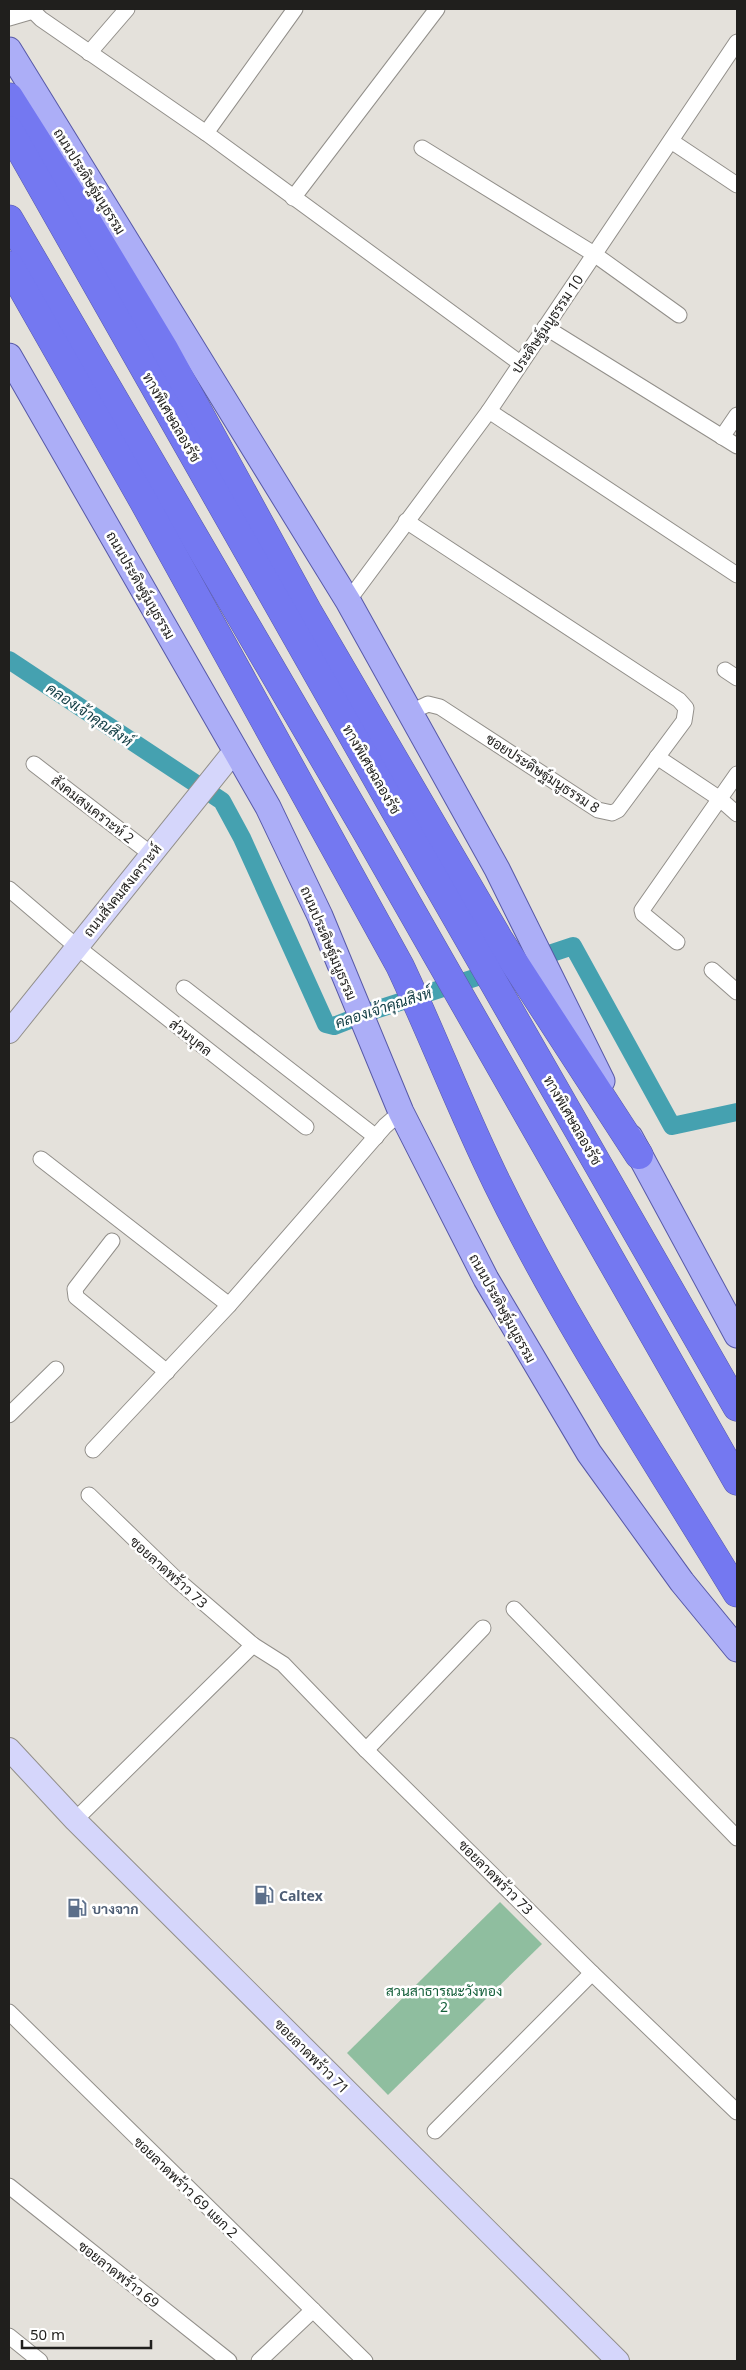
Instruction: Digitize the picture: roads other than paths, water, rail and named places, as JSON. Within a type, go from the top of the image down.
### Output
[{"type":"highway","points":[[9,97],[76,203],[164,349],[312,618],[402,775],[535,973],[639,1155]]},
{"type":"highway","name":"ทางพิเศษฉลองรัช","points":[[9,130],[393,807],[737,1407]]},
{"type":"highway","points":[[9,219],[361,822],[737,1481]]},
{"type":"highway","points":[[9,265],[145,504],[400,966],[427,1022],[497,1183],[582,1342],[737,1593]]},
{"type":"main road","name":"ถนนประดิษฐ์มนูธรรม","points":[[9,50],[348,601],[497,869],[536,945],[535,973]]},
{"type":"main road","name":"ถนนประดิษฐ์มนูธรรม","points":[[9,356],[236,749],[293,859],[320,916],[401,1112],[486,1279],[589,1453],[682,1582],[737,1649]]},
{"type":"main road","points":[[639,1155],[736,1330]]},
{"type":"street","points":[[89,53],[127,9]]},
{"type":"street","points":[[206,133],[295,9]]},
{"type":"street","points":[[293,198],[437,9]]},
{"type":"street","points":[[9,18],[33,10],[41,19],[206,133],[520,363]]},
{"type":"street","name":"ประดิษฐ์มนูธรรม 10","points":[[348,601],[489,411],[671,141],[720,64],[737,42]]},
{"type":"street","points":[[671,141],[737,185]]},
{"type":"street","points":[[422,148],[594,254],[680,315]]},
{"type":"street","points":[[545,326],[737,446]]},
{"type":"street","points":[[489,411],[737,575]]},
{"type":"street","points":[[722,437],[737,414]]},
{"type":"street","name":"ซอยประดิษฐ์มนูธรรม 8","points":[[406,521],[679,700],[686,708],[684,721],[618,810],[612,814],[598,810],[440,707],[428,704],[411,712]]},
{"type":"street","name":"ถนนสังคมสงเคราะห์","points":[[9,1031],[236,749]]},
{"type":"street","points":[[657,757],[720,799],[737,814]]},
{"type":"street","name":"สังคมสงเคราะห์ 2","points":[[34,764],[151,854]]},
{"type":"street","points":[[677,942],[643,914],[642,910],[645,903],[737,774]]},
{"type":"street","name":"ส่วนบุคล","points":[[9,889],[77,947],[306,1127]]},
{"type":"street","points":[[712,970],[737,992]]},
{"type":"street","points":[[184,988],[376,1138]]},
{"type":"street","points":[[94,1450],[229,1305],[401,1112]]},
{"type":"street","points":[[41,1159],[229,1305]]},
{"type":"street","points":[[112,1241],[75,1289],[76,1297],[167,1372]]},
{"type":"street","points":[[9,1415],[56,1369]]},
{"type":"street","name":"ซอยลาดพร้าว 73","points":[[89,1495],[175,1578],[253,1645],[283,1664],[366,1750],[592,1973],[737,2112]]},
{"type":"street","points":[[514,1609],[737,1838]]},
{"type":"street","points":[[366,1750],[483,1628]]},
{"type":"street","points":[[75,1820],[253,1645]]},
{"type":"street","name":"ซอยลาดพร้าว 71","points":[[9,1749],[75,1820],[618,2361]]},
{"type":"street","points":[[435,2131],[592,1973]]},
{"type":"street","name":"ซอยลาดพร้าว 69 แยก 2","points":[[9,2012],[365,2361]]},
{"type":"street","name":"ซอยลาดพร้าว 69","points":[[9,2186],[229,2361]]},
{"type":"street","points":[[259,2361],[313,2310]]},
{"type":"street","points":[[9,2336],[40,2361]]},
{"type":"waterway","name":"คลองเจ้าคุณสิงห์","points":[[9,660],[222,801],[242,838],[326,1024],[334,1026],[375,1010],[496,971]]},
{"type":"waterway","name":"คลองเจ้าคุณสิงห์","points":[[531,960],[573,946],[672,1126],[737,1112]]},
{"type":"place","name":"Caltex","points":[[264,1895]]},
{"type":"place","name":"บางจาก","points":[[77,1908]]},
{"type":"park label","name":"สวนสาธารณะวังทอง 2","points":[[444,1998]]}]
